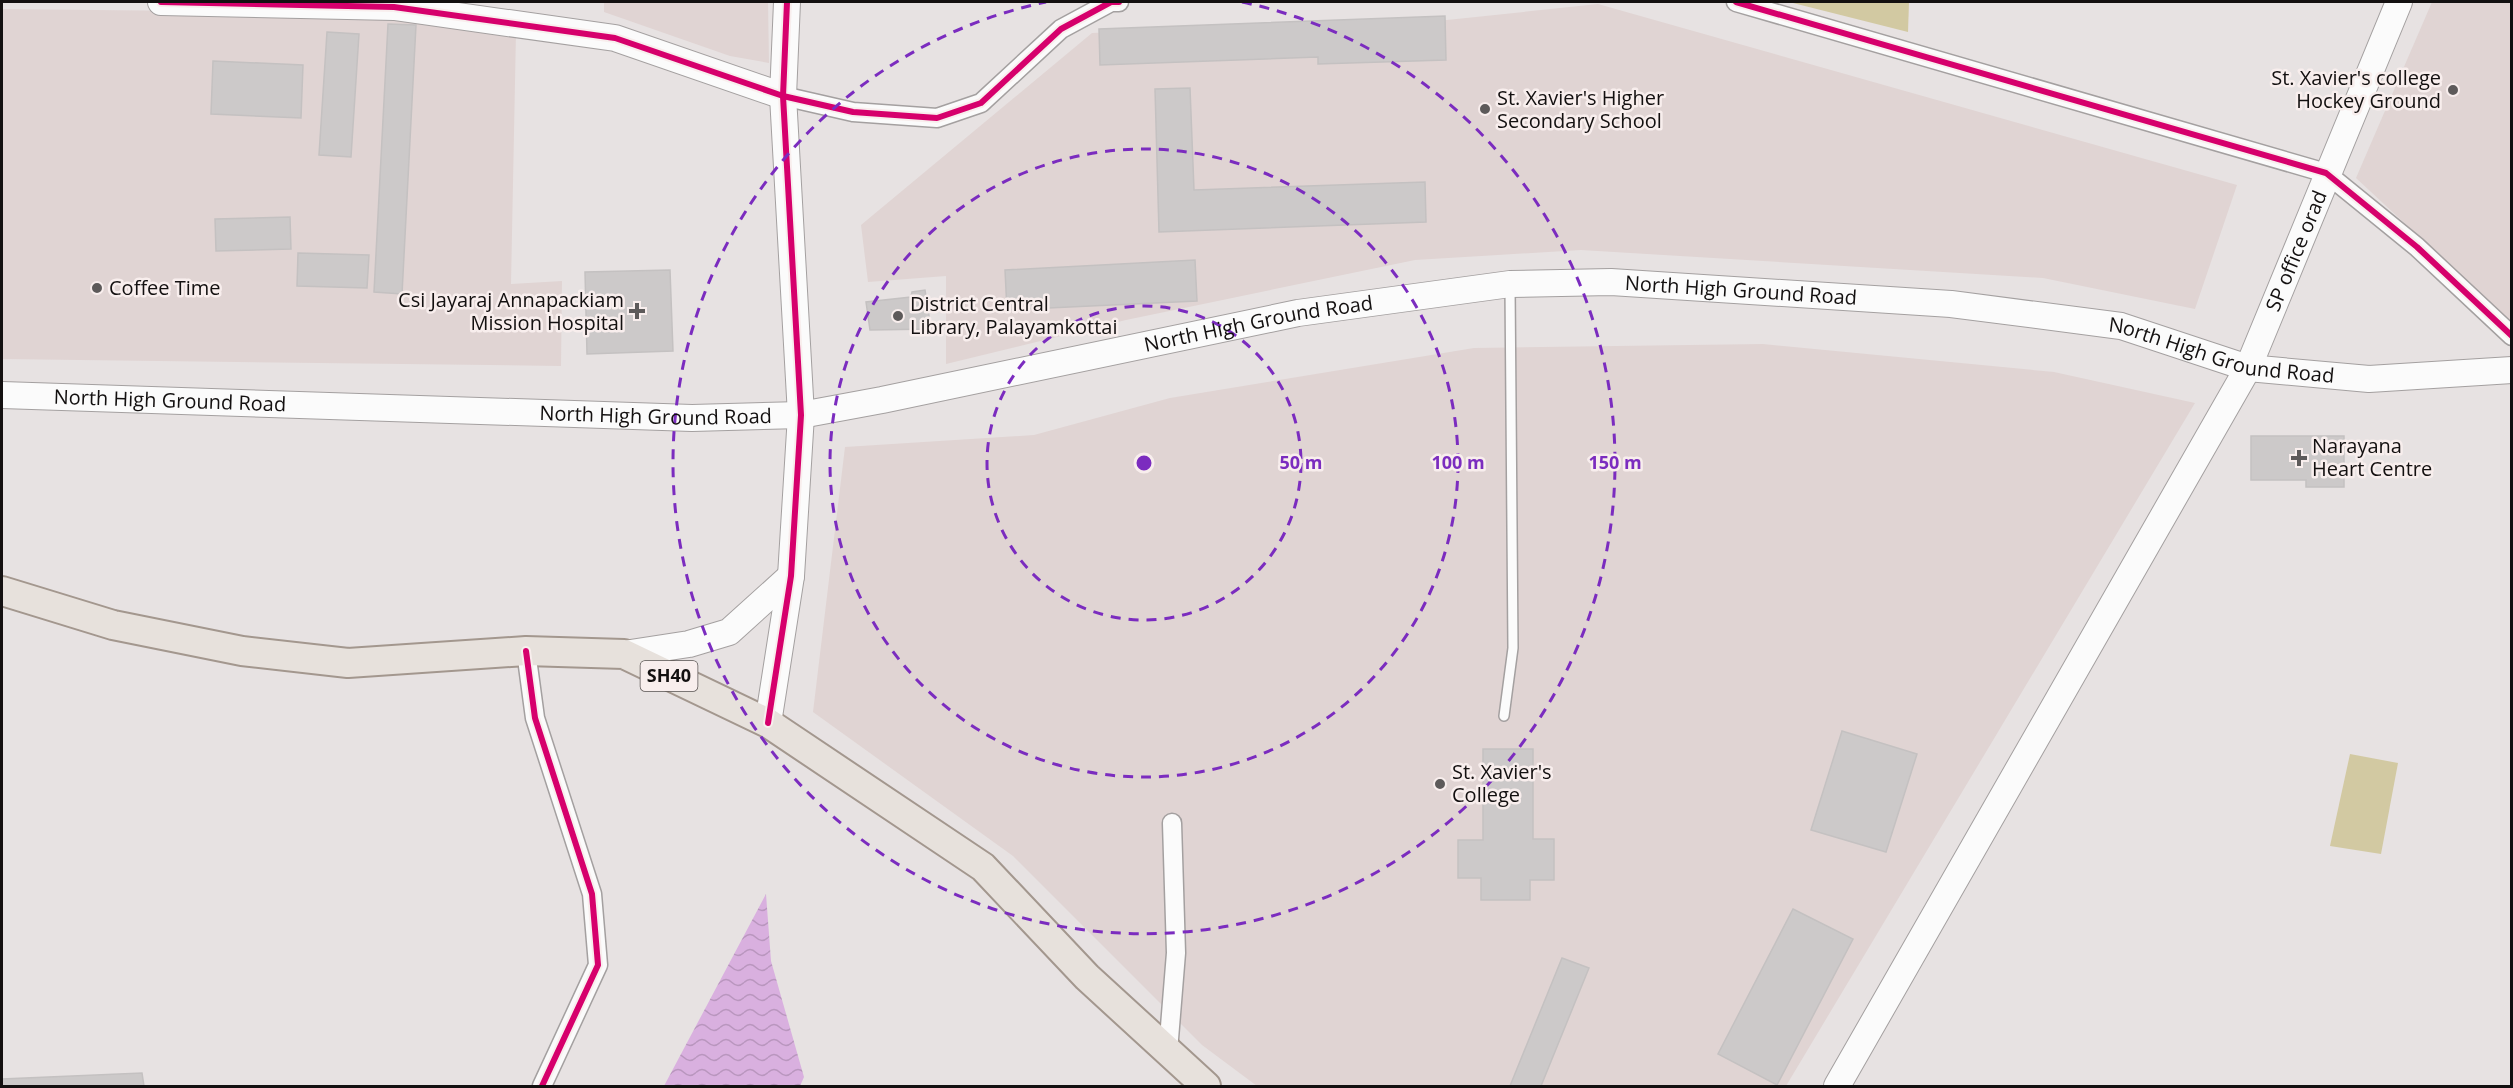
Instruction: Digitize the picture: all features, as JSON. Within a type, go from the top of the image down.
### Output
[{"type":"main road","points":[[161,2],[394,7],[615,38],[783,96]]},
{"type":"main road","points":[[768,723],[790,576],[801,415],[783,96],[787,2]]},
{"type":"main road","name":"SP office orad","points":[[1837,1086],[2248,368],[2326,173],[2399,2]]},
{"type":"main road","name":"North High Ground Road","points":[[2,395],[692,418],[801,415],[1298,313],[1510,284],[1611,282],[1951,304],[2121,326],[2248,368],[2369,379],[2511,370]]},
{"type":"main road","points":[[624,654],[689,644],[729,632],[790,576]]},
{"type":"main road","name":"SH40","points":[[2,591],[113,625],[242,651],[348,663],[526,651],[624,654],[768,723],[983,867],[1087,977],[1206,1086]]},
{"type":"street","points":[[783,96],[853,112],[937,118],[981,103],[1061,29],[1111,2],[1119,2]]},
{"type":"street","points":[[1736,2],[2326,173],[2417,247],[2511,336]]},
{"type":"street","points":[[526,651],[535,718],[592,894],[598,964],[542,1086]]},
{"type":"street","points":[[1168,1051],[1176,953],[1172,823]]},
{"type":"lane","points":[[1504,716],[1513,648],[1510,284]]},
{"type":"shaded area","points":[[604,2],[768,2],[769,63],[730,56],[604,12]]},
{"type":"shaded area","points":[[1789,2],[1909,2],[1908,32]]},
{"type":"shaded area","name":"St. Xavier's college Hockey Ground","points":[[2432,2],[2511,2],[2511,322],[2356,178]]},
{"type":"shaded area","name":"St. Xavier's Higher Secondary School","points":[[1598,4],[2237,185],[2195,309],[2043,278],[1581,250],[1415,260],[1126,320],[946,364],[946,276],[868,282],[861,225],[1092,33],[1447,20]]},
{"type":"shaded area","points":[[2,9],[378,13],[516,32],[511,284],[562,281],[561,366],[2,359]]},
{"type":"shaded area","name":"St. Xavier's College","points":[[1763,344],[2054,372],[2195,403],[1786,1086],[1257,1086],[1202,1045],[1013,856],[813,712],[845,447],[1034,435],[1170,398],[1474,348]]},
{"type":"shaded area","points":[[2350,754],[2398,763],[2381,854],[2330,846]]},
{"type":"water","points":[[766,894],[771,961],[804,1077],[800,1086],[664,1086]]},
{"type":"building","points":[[1445,16],[1446,60],[1318,64],[1318,57],[1100,65],[1099,29]]},
{"type":"building","points":[[388,24],[416,25],[402,294],[374,292]]},
{"type":"building","points":[[327,32],[359,34],[351,157],[319,155]]},
{"type":"building","points":[[213,61],[303,65],[301,118],[211,114]]},
{"type":"building","points":[[1190,88],[1194,190],[1425,182],[1426,222],[1159,232],[1155,89]]},
{"type":"building","points":[[290,217],[291,249],[216,251],[215,219]]},
{"type":"building","points":[[298,253],[369,255],[367,288],[297,286]]},
{"type":"building","points":[[1195,260],[1197,301],[1007,310],[1005,270]]},
{"type":"building","points":[[670,270],[673,351],[587,354],[585,272]]},
{"type":"building","name":"District Central Library, Palayamkottai","points":[[925,290],[931,329],[870,330],[866,302],[911,297],[912,292]]},
{"type":"building","points":[[2251,436],[2344,436],[2344,487],[2306,487],[2306,480],[2251,480]]},
{"type":"building","points":[[1842,731],[1917,754],[1886,852],[1811,830]]},
{"type":"building","points":[[1483,749],[1533,749],[1533,839],[1554,839],[1554,880],[1530,880],[1530,900],[1481,900],[1481,878],[1458,878],[1458,840],[1483,840]]},
{"type":"building","points":[[1793,909],[1853,939],[1777,1085],[1718,1054]]},
{"type":"building","points":[[1562,958],[1589,968],[1541,1086],[1510,1086]]},
{"type":"building","points":[[142,1073],[144,1086],[2,1086],[2,1079]]},
{"type":"cycle path","points":[[161,2],[394,7],[615,38],[783,96],[853,112],[937,118],[981,103],[1061,29],[1111,2],[1119,2]]},
{"type":"cycle path","points":[[768,723],[791,576],[801,415],[783,96],[787,2]]},
{"type":"cycle path","points":[[1736,2],[2326,173],[2417,247],[2512,336]]},
{"type":"cycle path","points":[[526,651],[535,718],[592,894],[598,965],[542,1086]]},
{"type":"place","name":"St. Xavier's college Hockey Ground","points":[[2453,90]]},
{"type":"place","name":"St. Xavier's Higher Secondary School","points":[[1485,109]]},
{"type":"place","name":"Coffee Time","points":[[97,288]]},
{"type":"place","name":"Csi Jayaraj Annapackiam Mission Hospital","points":[[637,311]]},
{"type":"place","name":"District Central Library, Palayamkottai","points":[[898,316]]},
{"type":"place","name":"Narayana Heart Centre","points":[[2299,458]]},
{"type":"place","name":"St. Xavier's College","points":[[1440,784]]}]
